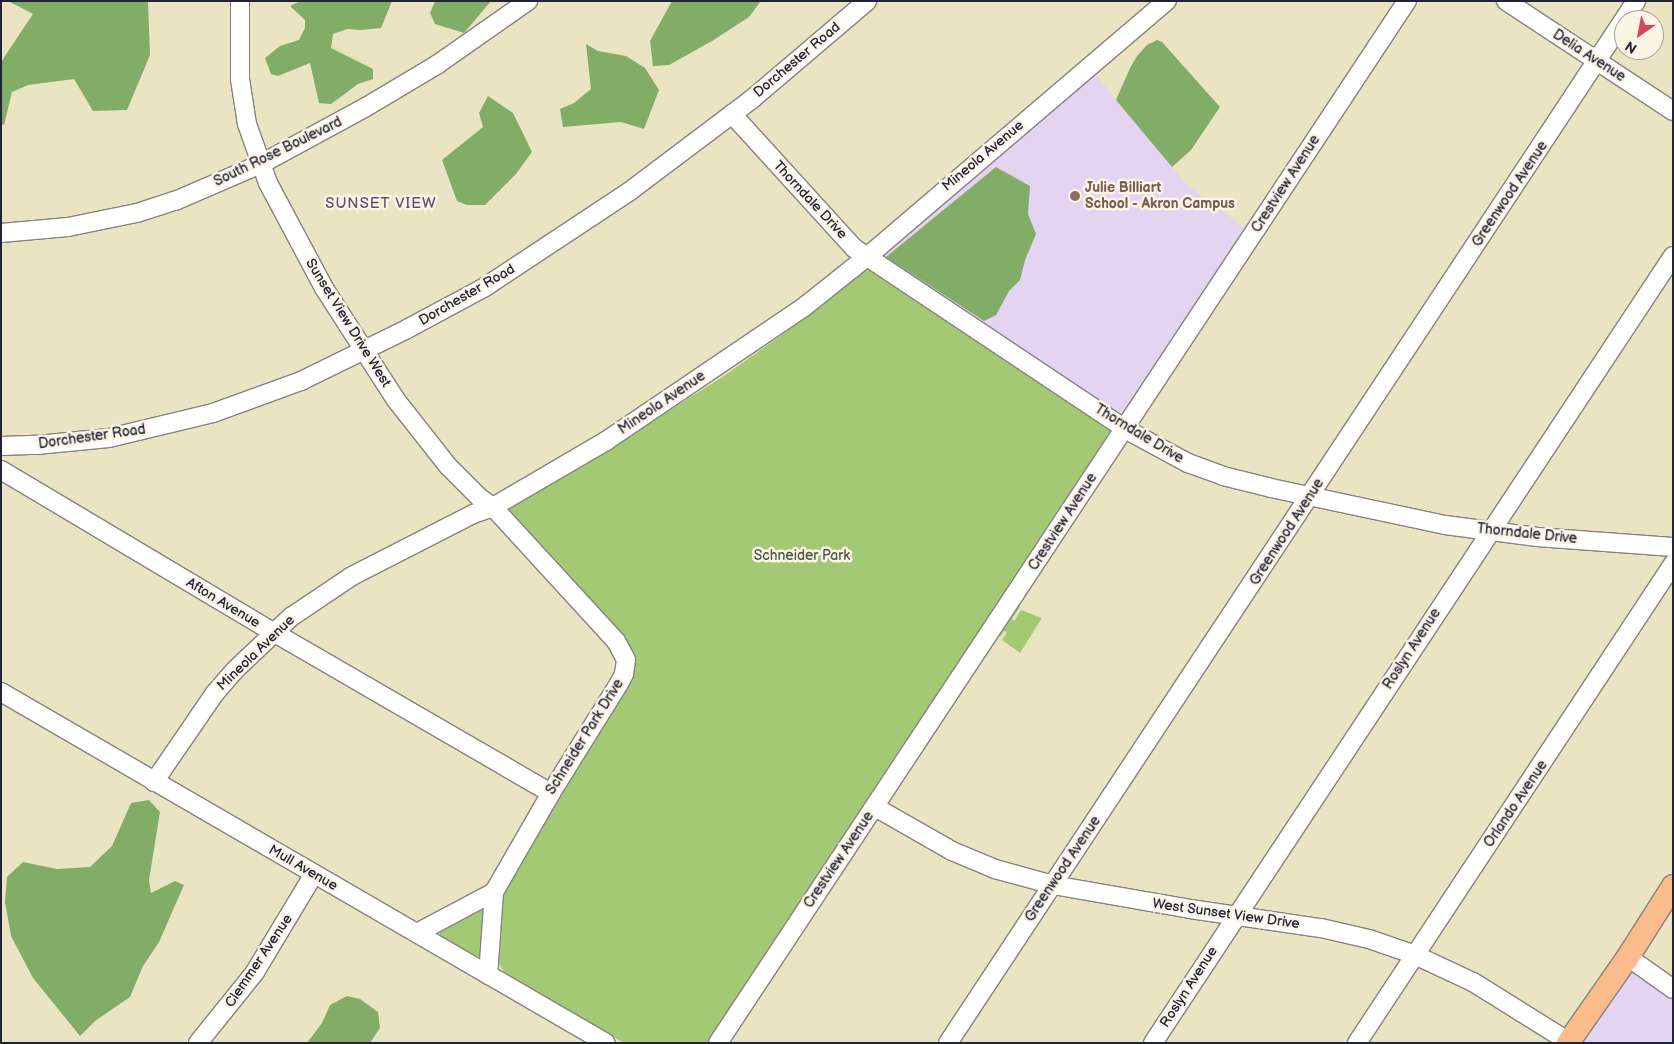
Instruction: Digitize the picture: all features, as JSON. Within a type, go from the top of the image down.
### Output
[{"type":"main road","points":[[1568,1042],[1628,957],[1673,886]]},
{"type":"street","name":"Sunset View Drive West","points":[[240,1],[238,32],[244,107],[261,164],[292,232],[324,288],[396,400],[448,466],[480,498],[493,507],[568,589]]},
{"type":"street","name":"South Rose Boulevard","points":[[1,233],[81,225],[137,213],[175,201],[261,164],[366,107],[414,78],[528,1]]},
{"type":"street","name":"Dorchester Road","points":[[1,446],[37,445],[109,438],[171,425],[248,402],[301,381],[452,305],[541,251],[630,192],[732,114],[867,1]]},
{"type":"street","name":"Mineola Avenue","points":[[154,782],[215,693],[273,632],[291,617],[352,576],[473,514],[493,507],[606,441],[804,307],[868,256],[1167,1]]},
{"type":"street","name":"Crestview Avenue","points":[[718,1043],[1126,429],[1407,1]]},
{"type":"street","name":"Delia Avenue","points":[[1506,1],[1673,111]]},
{"type":"street","name":"Greenwood Avenue","points":[[948,1043],[1636,1]]},
{"type":"street","name":"Thorndale Drive","points":[[732,114],[854,248],[1162,451],[1205,470],[1405,518],[1537,537],[1673,547]]},
{"type":"street","name":"Roslyn Avenue","points":[[1153,1043],[1235,915],[1494,530],[1673,256]]},
{"type":"street","name":"Afton Avenue","points":[[1,470],[273,632],[550,793]]},
{"type":"street","name":"Orlando Avenue","points":[[1357,1043],[1673,564]]},
{"type":"street","name":"Schneider Park Drive","points":[[488,975],[494,892],[550,793],[620,682],[626,664],[616,641],[568,589]]},
{"type":"street","name":"Mull Avenue","points":[[1,692],[606,1043]]},
{"type":"street","name":"West Sunset View Drive","points":[[875,807],[952,851],[995,869],[1053,885],[1321,928],[1369,939],[1415,955],[1489,992],[1568,1042]]},
{"type":"street","name":"Clemmer Avenue","points":[[198,1043],[255,972],[314,874]]},
{"type":"street","points":[[417,933],[494,892]]},
{"type":"street","points":[[1628,957],[1673,989]]},
{"type":"shaded area","points":[[1091,69],[1188,186],[1250,232],[1125,416],[1117,417],[884,260],[880,254]]},
{"type":"shaded area","points":[[1628,957],[1673,989],[1673,1043],[1568,1043]]},
{"type":"green space","points":[[8,1],[148,1],[150,55],[127,110],[93,111],[74,79],[28,85],[12,92],[4,125],[1,124],[1,62],[33,14]]},
{"type":"green space","points":[[301,1],[392,1],[381,28],[347,29],[333,34],[331,48],[373,69],[373,79],[358,84],[331,104],[319,103],[310,63],[278,76],[271,74],[265,58],[280,46],[299,40],[305,28],[305,20],[290,6]]},
{"type":"green space","points":[[435,1],[491,1],[464,33],[435,24],[430,13]]},
{"type":"green space","points":[[672,1],[761,1],[749,17],[712,41],[669,65],[653,66],[650,41]]},
{"type":"green space","points":[[1157,40],[1162,42],[1220,107],[1191,150],[1172,167],[1116,100],[1137,56],[1147,45]]},
{"type":"green space","points":[[586,44],[598,51],[626,56],[645,68],[659,90],[644,129],[621,122],[563,127],[560,109],[574,103],[591,89]]},
{"type":"green space","points":[[488,96],[513,113],[532,152],[516,174],[485,205],[467,205],[457,201],[442,160],[483,127],[479,113]]},
{"type":"green space","points":[[996,167],[1030,186],[1028,214],[1036,234],[1025,260],[1020,280],[1009,291],[996,315],[984,321],[886,257]]},
{"type":"green space","name":"Schneider Park","points":[[863,271],[879,272],[1110,429],[1112,434],[710,1043],[624,1043],[512,978],[504,972],[499,964],[503,898],[506,887],[634,664],[635,654],[621,634],[510,515],[509,510],[512,504],[616,444],[724,376],[804,319]]},
{"type":"green space","points":[[1018,605],[1020,607],[1012,619],[1014,621],[1021,610],[1042,618],[1020,653],[1002,640],[1007,632],[1004,631],[1000,637],[996,634]]},
{"type":"green space","points":[[149,800],[160,812],[149,880],[151,893],[175,881],[184,885],[159,942],[143,966],[130,997],[95,1021],[80,1036],[33,978],[11,936],[5,902],[7,877],[23,862],[57,869],[90,867],[112,846],[131,803]]},
{"type":"green space","points":[[485,902],[485,953],[480,957],[471,955],[440,936],[440,927]]},
{"type":"green space","points":[[347,996],[360,999],[378,1012],[380,1028],[370,1043],[307,1043],[322,1023],[330,1005]]},
{"type":"place","name":"Julie Billiart School - Akron Campus","points":[[1075,196]]},
{"type":"district","name":"SUNSET VIEW","points":[[381,204]]}]
